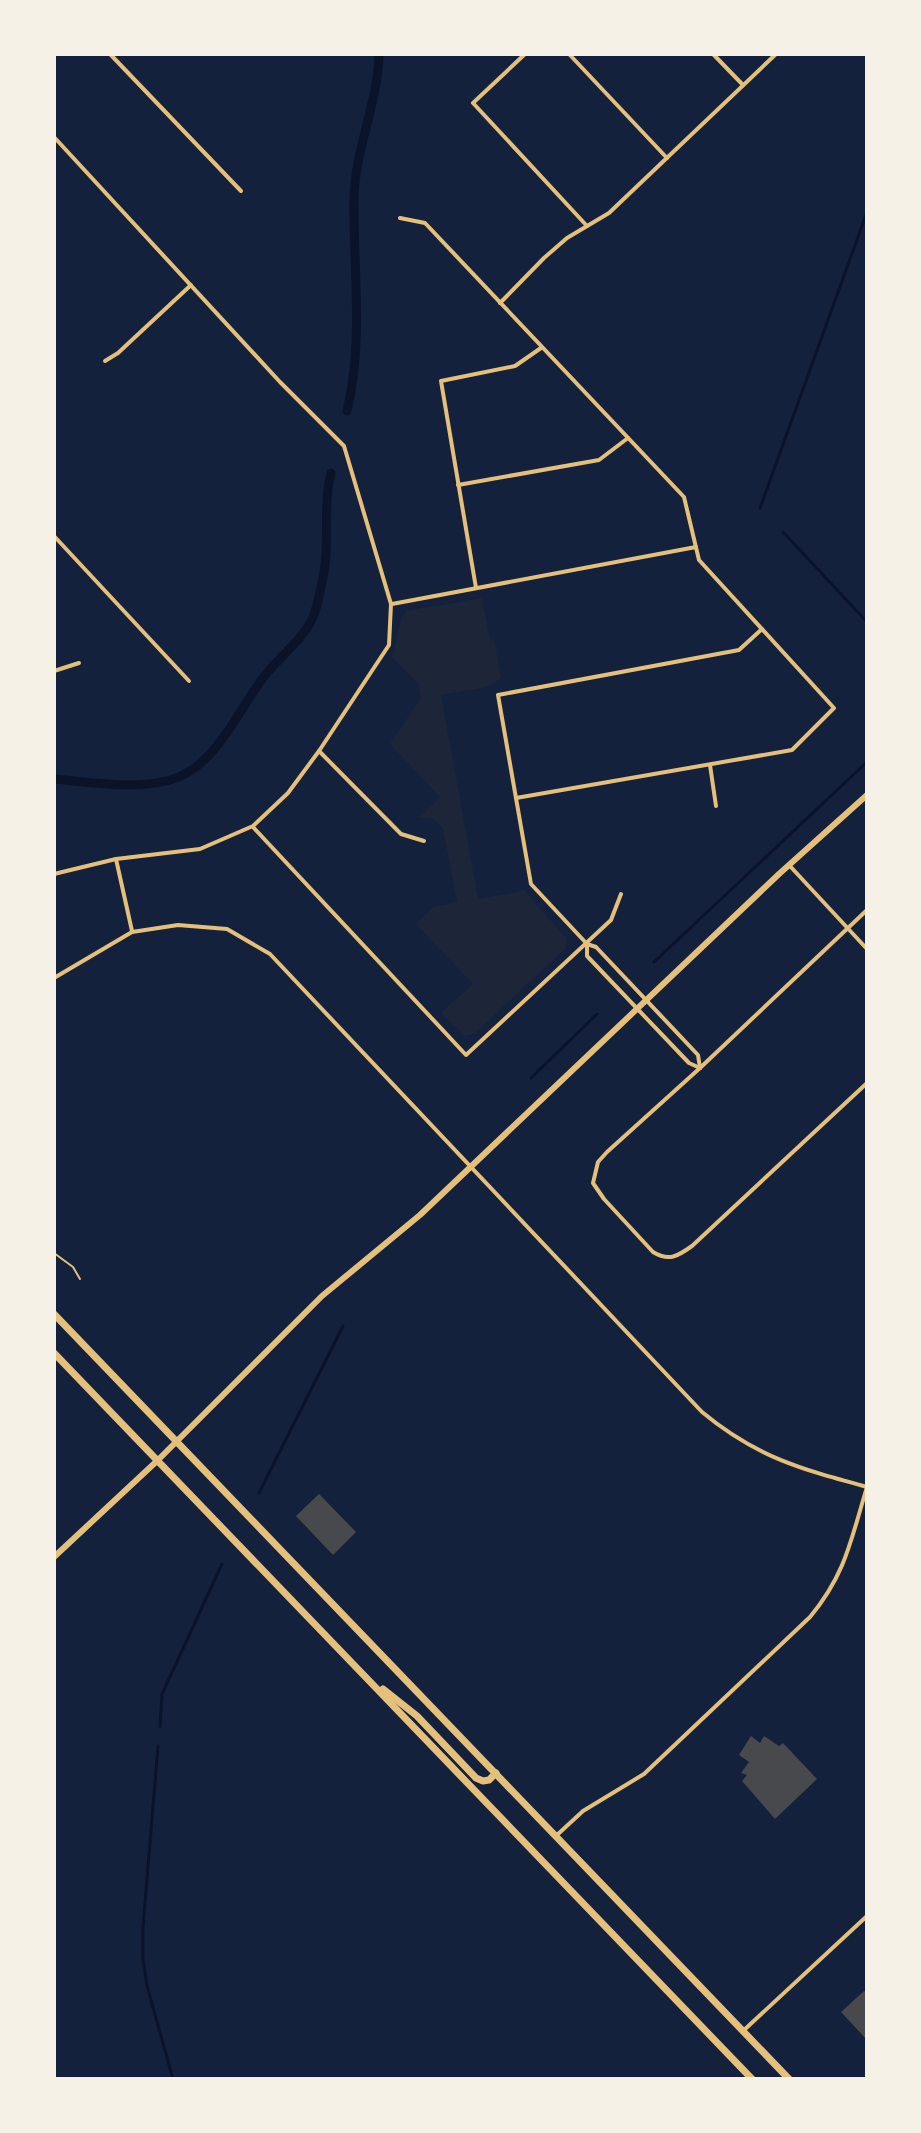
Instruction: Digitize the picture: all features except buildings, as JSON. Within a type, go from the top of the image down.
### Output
[{"type":"main road","points":[[54,1314],[789,2079]]},
{"type":"main road","points":[[54,1353],[752,2079]]},
{"type":"main road","points":[[357,1667],[417,1716],[476,1778],[483,1781],[496,1773]]},
{"type":"street","points":[[110,54],[241,191]]},
{"type":"street","points":[[525,54],[473,103],[587,226]]},
{"type":"street","points":[[569,54],[667,158]]},
{"type":"street","points":[[713,54],[743,85]]},
{"type":"street","points":[[500,303],[567,238],[609,213],[776,54]]},
{"type":"street","points":[[54,137],[280,382],[344,446],[391,604],[389,645],[288,793],[253,826],[200,849],[116,859],[54,874]]},
{"type":"street","points":[[400,218],[425,223],[684,497],[699,560],[834,708],[792,750],[516,798]]},
{"type":"street","points":[[105,361],[118,353],[191,285]]},
{"type":"street","points":[[476,588],[441,381],[515,366],[542,347]]},
{"type":"street","points":[[458,485],[599,460],[628,438]]},
{"type":"street","points":[[54,536],[189,681]]},
{"type":"street","points":[[391,604],[696,547]]},
{"type":"street","points":[[700,1068],[698,1055],[596,947],[587,944],[531,884],[498,695],[739,650],[762,629]]},
{"type":"street","points":[[54,671],[79,663]]},
{"type":"street","points":[[319,751],[401,834],[424,841]]},
{"type":"street","points":[[710,764],[716,806]]},
{"type":"street","points":[[54,1557],[158,1460],[310,1307],[420,1215],[646,999],[867,795]]},
{"type":"street","points":[[253,826],[466,1055],[611,920],[621,894]]},
{"type":"street","points":[[116,859],[132,932]]},
{"type":"street","points":[[789,865],[867,949]]},
{"type":"street","points":[[867,910],[607,1152],[593,1173],[595,1189],[653,1252],[661,1258],[673,1259],[692,1246],[867,1083]]},
{"type":"street","points":[[54,978],[132,932],[178,925],[227,929],[270,954],[702,1412],[729,1435],[766,1455],[799,1468],[867,1487],[845,1564],[830,1593],[810,1617],[644,1774],[583,1811],[557,1835]]},
{"type":"street","points":[[587,944],[587,956],[689,1063],[700,1068]]},
{"type":"street","points":[[743,2031],[867,1916]]},
{"type":"path","points":[[54,1253],[73,1267],[80,1279]]},
{"type":"shaded area","points":[[482,598],[501,678],[487,687],[441,695],[478,899],[523,889],[566,938],[566,948],[474,1034],[465,1036],[441,1013],[473,984],[416,924],[433,907],[457,902],[443,828],[432,818],[420,817],[440,797],[390,744],[421,698],[418,683],[392,657],[406,611]]},
{"type":"waterway","points":[[347,411],[356,331],[355,180],[375,90],[379,54]]},
{"type":"waterway","points":[[760,508],[867,212]]},
{"type":"waterway","points":[[54,779],[112,784],[156,783],[186,773],[214,750],[266,674],[298,640],[313,617],[325,568],[331,473]]},
{"type":"waterway","points":[[783,532],[867,622]]},
{"type":"waterway","points":[[654,962],[867,762]]},
{"type":"waterway","points":[[531,1078],[597,1014]]},
{"type":"waterway","points":[[259,1493],[343,1326]]},
{"type":"waterway","points":[[160,1727],[162,1694],[222,1564]]},
{"type":"waterway","points":[[158,1746],[143,1959],[147,1986],[173,2079]]}]
